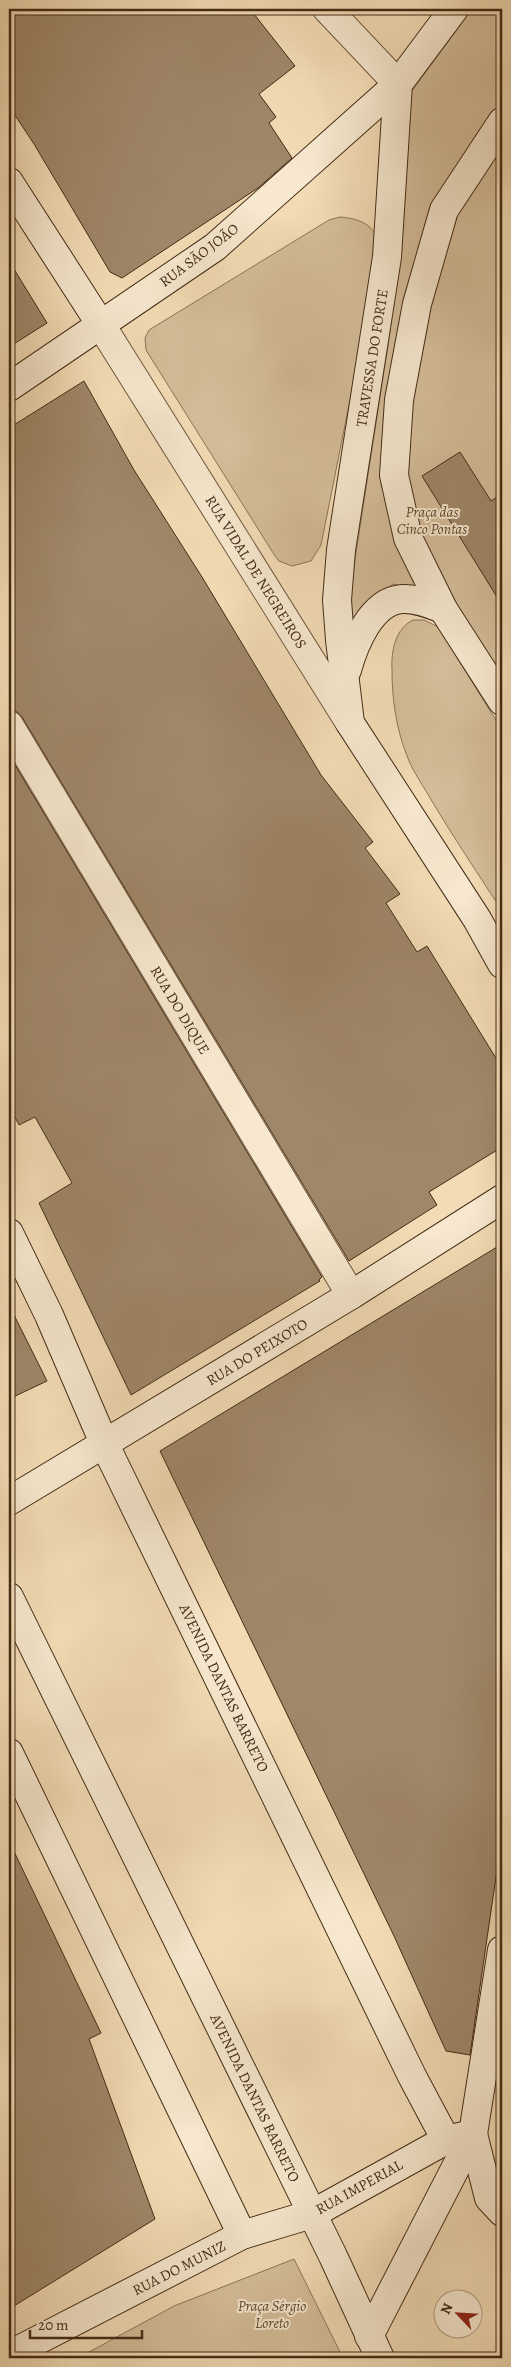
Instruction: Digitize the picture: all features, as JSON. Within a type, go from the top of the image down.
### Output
[{"type":"street","points":[[327,9],[398,84],[454,9]]},
{"type":"street","name":"RUA SÃO JOÃO","points":[[9,387],[215,247],[398,84]]},
{"type":"street","name":"TRAVESSA DO FORTE","points":[[350,723],[337,600],[341,550],[387,257],[398,84]]},
{"type":"street","points":[[502,122],[444,210],[417,304],[399,400],[394,475],[408,538],[444,609],[502,701]]},
{"type":"street","name":"RUA VIDAL DE NEGREIROS","points":[[9,182],[101,325],[350,723],[490,923],[502,964]]},
{"type":"street","points":[[345,678],[354,644],[368,622],[385,604],[401,598],[424,601],[444,609]]},
{"type":"street","name":"RUA DO DIQUE","points":[[9,725],[351,1295]]},
{"type":"street","name":"RUA DO PEIXOTO","points":[[9,1501],[351,1295],[502,1199]]},
{"type":"street","name":"AVENIDA DANTAS BARRETO","points":[[9,1233],[49,1315],[104,1443],[412,2076],[446,2140]]},
{"type":"street","name":"AVENIDA DANTAS BARRETO","points":[[9,1597],[333,2256],[374,2347]]},
{"type":"street","points":[[9,1752],[242,2235]]},
{"type":"street","points":[[374,2347],[473,2134],[502,1950]]},
{"type":"street","points":[[473,2134],[489,2198],[502,2212]]},
{"type":"street","name":"RUA IMPERIAL","points":[[242,2235],[312,2214],[446,2140],[473,2134]]},
{"type":"street","name":"RUA DO MUNIZ","points":[[9,2355],[242,2235]]},
{"type":"green space","name":"Praça das Cinco Pontas","points":[[472,9],[502,9],[502,679],[450,596],[393,584],[370,602],[349,637],[349,612],[354,566],[390,332],[400,229],[409,95]]},
{"type":"green space","points":[[340,217],[356,220],[368,225],[376,235],[380,250],[321,545],[311,561],[292,566],[279,561],[275,556],[146,350],[145,338],[149,330],[329,220]]},
{"type":"green space","points":[[413,620],[424,620],[438,627],[502,730],[502,904],[495,900],[448,828],[415,774],[403,745],[394,703],[392,655],[398,635]]},
{"type":"green space","name":"Praça Sérgio Loreto","points":[[294,2259],[343,2358],[78,2358],[174,2306]]},
{"type":"building","points":[[9,9],[250,9],[295,66],[259,94],[276,117],[269,123],[292,158],[258,188],[122,278],[110,272],[34,144],[9,106]]},
{"type":"building","points":[[9,261],[47,323],[9,347]]},
{"type":"building","points":[[84,381],[134,470],[202,577],[321,775],[373,842],[365,848],[400,894],[386,903],[417,952],[427,946],[502,1068],[502,1147],[429,1192],[437,1205],[349,1261],[22,717],[17,712],[9,709],[9,428]]},
{"type":"building","points":[[460,452],[491,501],[502,494],[502,605],[422,476]]},
{"type":"building","points":[[9,755],[322,1277],[320,1281],[131,1395],[39,1203],[72,1183],[35,1117],[19,1125],[9,1105]]},
{"type":"building","points":[[502,1244],[502,1811],[497,1870],[470,2055],[446,2051],[394,1936],[160,1451]]},
{"type":"building","points":[[9,1305],[47,1381],[9,1399]]},
{"type":"building","points":[[9,1841],[101,2033],[89,2039],[155,2219],[9,2309]]}]
